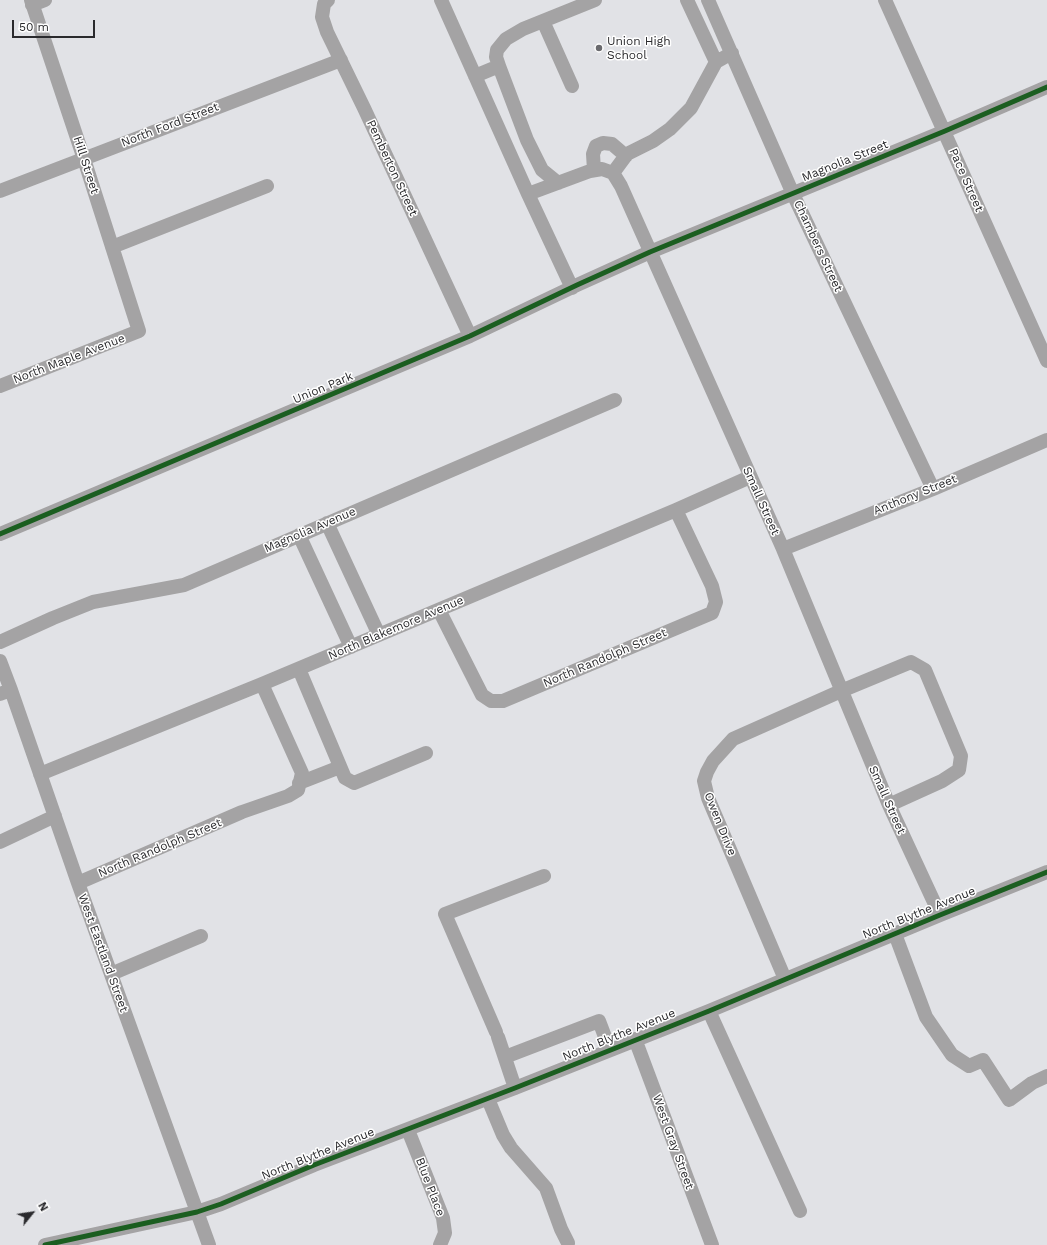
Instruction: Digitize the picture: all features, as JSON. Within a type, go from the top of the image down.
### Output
[{"type":"street","name":"Pemberton Street","points":[[328,0],[324,4],[322,17],[327,32],[470,336]]},
{"type":"street","points":[[441,0],[572,288]]},
{"type":"street","points":[[558,183],[542,170],[527,140],[496,57],[497,50],[506,39],[523,28],[595,0]]},
{"type":"street","points":[[687,0],[716,62]]},
{"type":"street","name":"Chambers Street","points":[[708,0],[793,194],[933,489]]},
{"type":"street","name":"Pace Street","points":[[885,0],[1047,361]]},
{"type":"street","name":"Hill Street","points":[[36,2],[139,331]]},
{"type":"street","points":[[543,21],[572,86]]},
{"type":"street","points":[[528,194],[594,170],[602,169],[613,173],[626,156],[653,142],[670,129],[691,108],[716,62],[732,54]]},
{"type":"street","name":"North Ford Street","points":[[0,192],[341,60]]},
{"type":"street","points":[[475,76],[499,66]]},
{"type":"street","name":"Magnolia Street","points":[[650,252],[793,194],[1047,87]]},
{"type":"street","points":[[594,170],[592,154],[596,146],[603,143],[612,144],[626,156]]},
{"type":"street","name":"Small Street","points":[[613,173],[621,186],[783,549],[889,805],[940,915]]},
{"type":"street","points":[[112,247],[267,186]]},
{"type":"street","name":"Union Park","points":[[0,534],[470,336],[650,252]]},
{"type":"street","name":"North Maple Avenue","points":[[0,386],[139,331]]},
{"type":"street","name":"Magnolia Avenue","points":[[0,642],[93,602],[184,585],[615,400]]},
{"type":"street","name":"Anthony Street","points":[[783,549],[933,489],[1047,440]]},
{"type":"street","name":"North Blakemore Avenue","points":[[40,774],[299,669],[676,510],[750,477]]},
{"type":"street","name":"North Randolph Street","points":[[439,610],[482,695],[492,701],[503,701],[712,613],[716,602],[712,586],[676,510]]},
{"type":"street","points":[[327,523],[378,635]]},
{"type":"street","points":[[299,535],[351,647]]},
{"type":"street","name":"West Eastland Street","points":[[0,661],[6,692],[40,774],[209,1245]]},
{"type":"street","name":"Owen Drive","points":[[785,979],[708,798],[704,781],[713,761],[734,740],[841,691],[911,662],[925,670],[961,756],[959,770],[942,781],[889,805]]},
{"type":"street","points":[[299,669],[345,778],[354,783],[426,753]]},
{"type":"street","points":[[262,684],[302,773],[299,783]]},
{"type":"street","points":[[299,783],[340,767]]},
{"type":"street","name":"North Randolph Street","points":[[78,883],[242,812],[288,796],[298,790],[299,783]]},
{"type":"street","points":[[0,842],[55,816]]},
{"type":"street","name":"North Blythe Avenue","points":[[45,1245],[197,1212],[221,1204],[314,1165],[488,1099],[635,1039],[709,1011],[1047,872]]},
{"type":"street","points":[[515,1088],[497,1034],[445,914],[544,876]]},
{"type":"street","points":[[895,934],[926,1017],[952,1055],[969,1066],[983,1060],[1009,1100],[1032,1082],[1047,1076]]},
{"type":"street","points":[[111,974],[201,936]]},
{"type":"street","points":[[709,1011],[800,1211]]},
{"type":"street","points":[[505,1057],[599,1021],[610,1050]]},
{"type":"street","name":"West Gray Street","points":[[635,1039],[712,1245]]},
{"type":"street","points":[[488,1099],[503,1134],[512,1148],[546,1188],[568,1242]]},
{"type":"street","name":"Blue Place","points":[[408,1130],[443,1218],[445,1233],[440,1245]]},
{"type":"cycle path","points":[[0,534],[470,336],[650,252],[945,131],[1047,87]]},
{"type":"cycle path","points":[[45,1245],[197,1212],[221,1204],[314,1165],[515,1088],[709,1011],[1047,872]]},
{"type":"place","name":"Union High School","points":[[599,48]]}]
